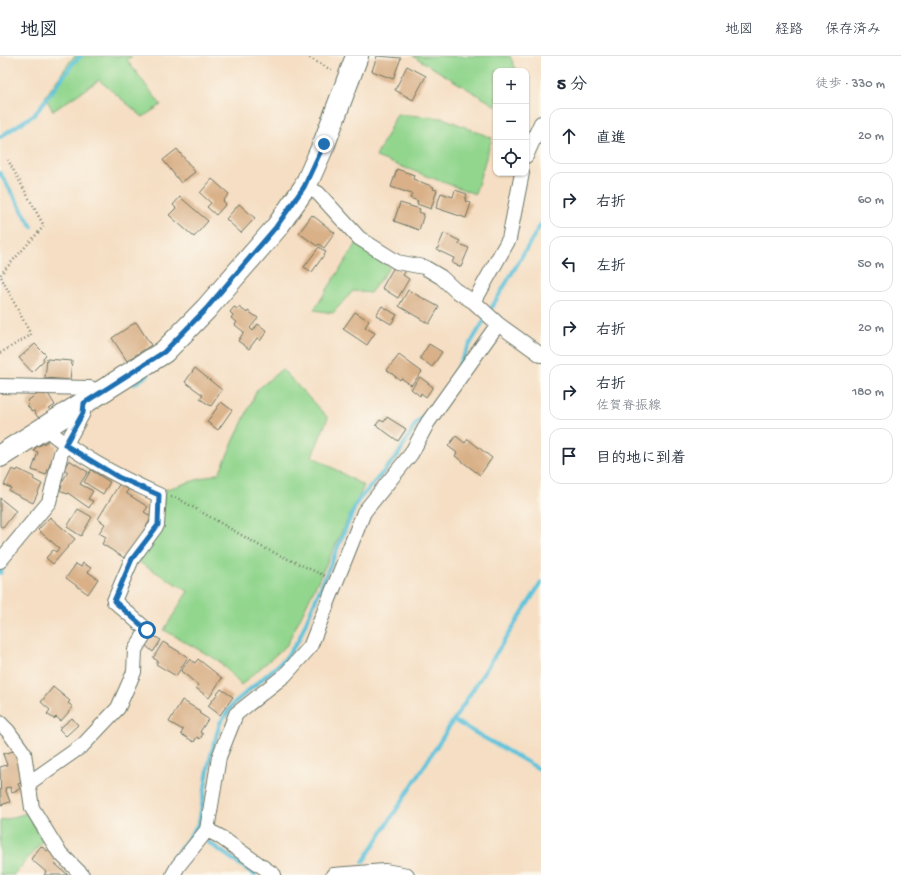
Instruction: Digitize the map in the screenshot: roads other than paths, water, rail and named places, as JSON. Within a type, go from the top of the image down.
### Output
[{"type":"main road","points":[[0,456],[164,352],[206,309],[272,233],[304,187],[324,144],[347,79],[357,56]]},
{"type":"street","points":[[529,149],[541,123]]},
{"type":"street","points":[[478,306],[509,239],[521,176]]},
{"type":"street","points":[[304,187],[318,193],[359,238],[397,262],[424,267],[441,277],[455,290],[541,355]]},
{"type":"street","points":[[173,875],[178,866],[207,830],[219,757],[236,714],[285,675],[310,646],[364,512],[411,454],[428,422],[497,322]]},
{"type":"street","points":[[0,386],[90,388],[92,398],[61,454],[49,502],[0,561]]},
{"type":"street","points":[[29,783],[82,745],[118,708],[134,672],[135,650],[147,630],[114,601],[132,559],[158,525],[159,495],[118,477],[65,445],[45,428]]},
{"type":"street","points":[[0,723],[8,731],[24,753],[32,808],[59,852],[82,875]]},
{"type":"street","points":[[207,830],[219,836],[274,875]]},
{"type":"street","points":[[333,875],[385,871],[407,875]]},
{"type":"waterway","points":[[0,137],[35,114],[74,62],[81,56]]},
{"type":"waterway","points":[[0,173],[32,227]]},
{"type":"waterway","points":[[454,374],[541,224]]},
{"type":"waterway","points":[[134,384],[149,374]]},
{"type":"waterway","points":[[164,875],[169,863],[199,823],[210,758],[220,723],[234,703],[284,660],[298,641],[357,502],[398,455],[415,425],[429,410]]},
{"type":"waterway","points":[[0,573],[6,562]]},
{"type":"waterway","points":[[363,862],[541,583]]},
{"type":"waterway","points":[[453,720],[541,770]]},
{"type":"waterway","points":[[208,842],[255,875]]}]
